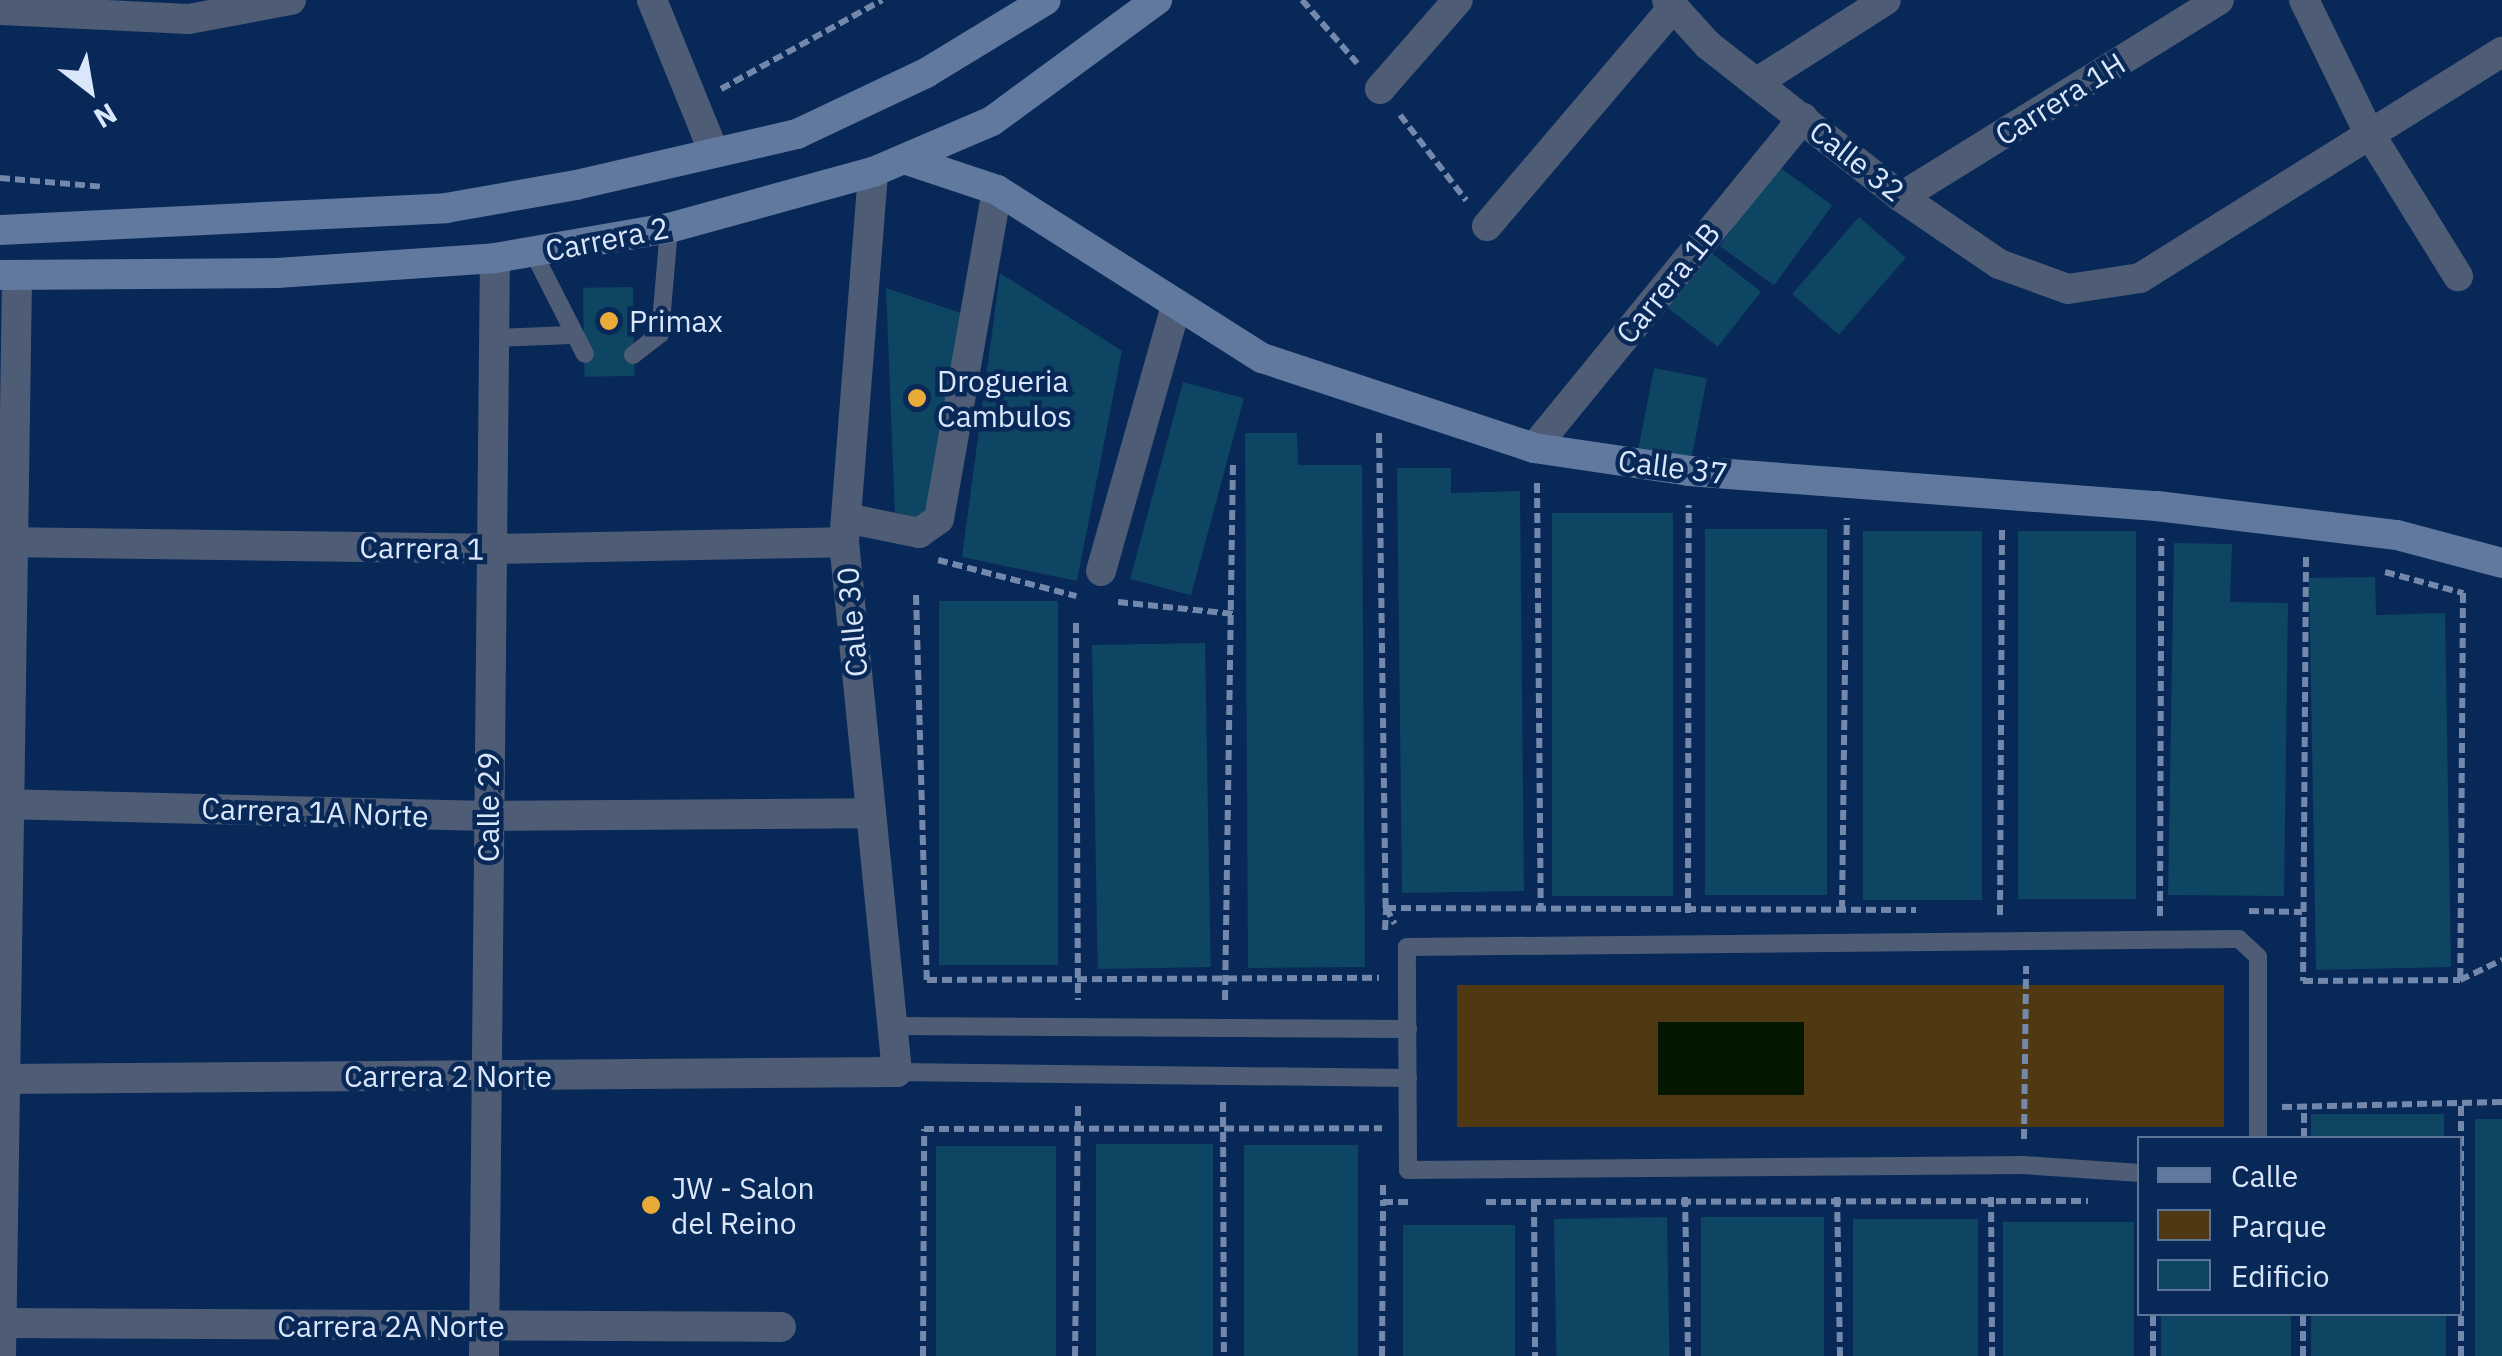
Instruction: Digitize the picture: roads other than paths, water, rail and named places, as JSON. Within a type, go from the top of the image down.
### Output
[{"type":"main road","name":"Carrera 2","points":[[0,230],[446,208],[714,153],[797,134],[926,73],[1046,0]]},
{"type":"main road","name":"Carrera 2","points":[[8,276],[495,258],[668,228],[907,160],[1064,76],[1156,0]]},
{"type":"main road","name":"Calle 37","points":[[907,160],[997,190],[1262,358],[1534,448],[1689,472],[2212,513],[2397,535],[2502,562]]},
{"type":"street","points":[[0,10],[188,19],[292,0]]},
{"type":"street","points":[[652,0],[714,153]]},
{"type":"street","points":[[1380,88],[1458,0]]},
{"type":"street","points":[[1756,83],[1886,0]]},
{"type":"street","name":"Carrera 1H","points":[[1901,197],[2219,0]]},
{"type":"street","points":[[2304,0],[2368,131],[2458,276]]},
{"type":"street","points":[[1487,226],[1669,5]]},
{"type":"street","name":"Calle 32","points":[[1669,5],[1756,83],[1901,197],[1999,264],[2068,289],[2140,278],[2368,131]]},
{"type":"street","points":[[2368,131],[2502,52]]},
{"type":"street","name":"Carrera 1B","points":[[1534,448],[1803,118]]},
{"type":"street","name":"Calle 30","points":[[873,172],[845,530],[897,1072]]},
{"type":"street","name":"Carrera 1","points":[[5,542],[489,549],[845,530],[919,533],[940,519],[997,190]]},
{"type":"street","name":"Calle 29","points":[[484,1341],[489,549],[495,258]]},
{"type":"street","points":[[1,1356],[8,276]]},
{"type":"street","points":[[1102,586],[1176,306]]},
{"type":"street","name":"Carrera 1A Norte","points":[[4,804],[488,816],[870,813]]},
{"type":"street","name":"Carrera 2 Norte","points":[[3,1079],[897,1072]]},
{"type":"street","name":"Carrera 2A Norte","points":[[1,1322],[484,1341],[782,1327]]},
{"type":"lane","points":[[634,355],[660,334],[668,228]]},
{"type":"lane","points":[[534,254],[570,335],[584,354]]},
{"type":"lane","points":[[493,338],[570,335]]},
{"type":"lane","points":[[2137,1173],[2024,1165],[1408,1170],[1407,947],[2160,940],[2251,946],[2258,1136]]},
{"type":"lane","points":[[895,1026],[1408,1030]]},
{"type":"lane","points":[[897,1072],[1408,1078]]},
{"type":"place","name":"Primax","points":[[609,321]]},
{"type":"place","name":"Drogueria Cambulos","points":[[917,398]]},
{"type":"place","name":"JW - Salon del Reino","points":[[651,1205]]}]
